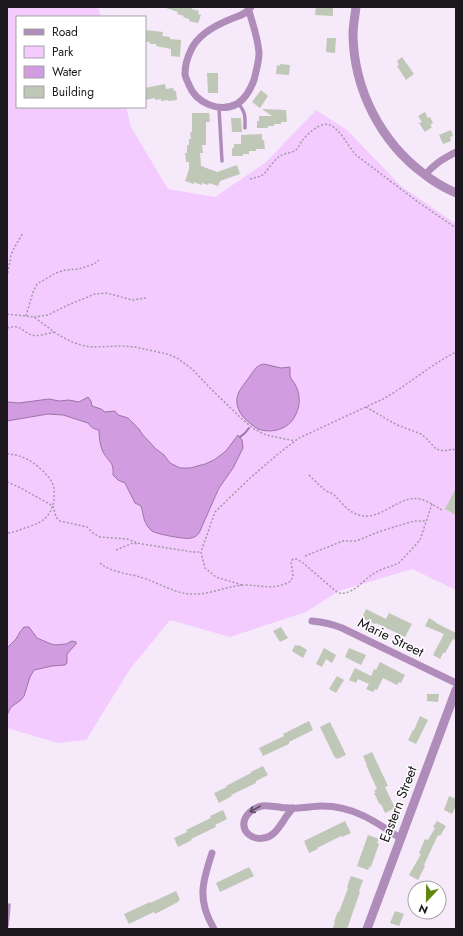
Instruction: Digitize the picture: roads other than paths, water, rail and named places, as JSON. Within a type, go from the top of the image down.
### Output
[{"type":"street","points":[[356,7],[353,34],[355,58],[359,79],[366,100],[375,118],[385,135],[404,157],[425,175],[456,193]]},
{"type":"street","points":[[250,9],[259,54],[257,70],[252,84],[245,96],[238,103],[230,107],[220,108],[211,106],[198,99],[191,90],[185,74],[191,49],[207,31],[250,9]]},
{"type":"street","points":[[425,175],[437,163],[456,152]]},
{"type":"street","name":"Marie Street","points":[[312,621],[332,624],[342,628],[456,683]]},
{"type":"street","name":"Eastern Street","points":[[367,929],[456,690]]},
{"type":"street","points":[[293,808],[283,820],[279,828],[271,836],[262,839],[252,838],[245,830],[244,826],[246,817],[256,807],[266,805],[280,808],[330,806],[350,810],[374,820],[400,838]]},
{"type":"street","points":[[212,853],[205,875],[202,892],[204,907],[214,929]]},
{"type":"lane","points":[[238,103],[243,109],[246,128]]},
{"type":"lane","points":[[220,108],[222,161]]},
{"type":"lane","points":[[7,926],[9,905]]},
{"type":"water","points":[[264,364],[281,368],[290,367],[290,376],[299,394],[298,407],[292,420],[289,424],[274,431],[258,429],[255,427],[242,415],[237,404],[237,398],[241,389],[256,368]]},
{"type":"water","points":[[88,397],[92,406],[105,412],[115,411],[118,415],[128,418],[170,463],[180,468],[190,468],[214,460],[226,451],[238,435],[242,440],[243,448],[233,468],[219,488],[197,536],[188,538],[165,535],[152,531],[149,528],[145,522],[141,506],[135,503],[125,483],[118,480],[113,475],[112,464],[101,447],[99,430],[92,428],[88,423],[63,415],[48,414],[7,421],[7,403],[9,402],[19,403],[49,399],[79,402]]},
{"type":"water","points":[[24,627],[29,627],[37,638],[51,644],[66,644],[72,641],[76,642],[76,644],[67,654],[67,663],[65,665],[34,670],[30,677],[24,696],[11,707],[7,715],[7,648],[16,639]]},
{"type":"waterway","points":[[240,437],[249,428]]}]
